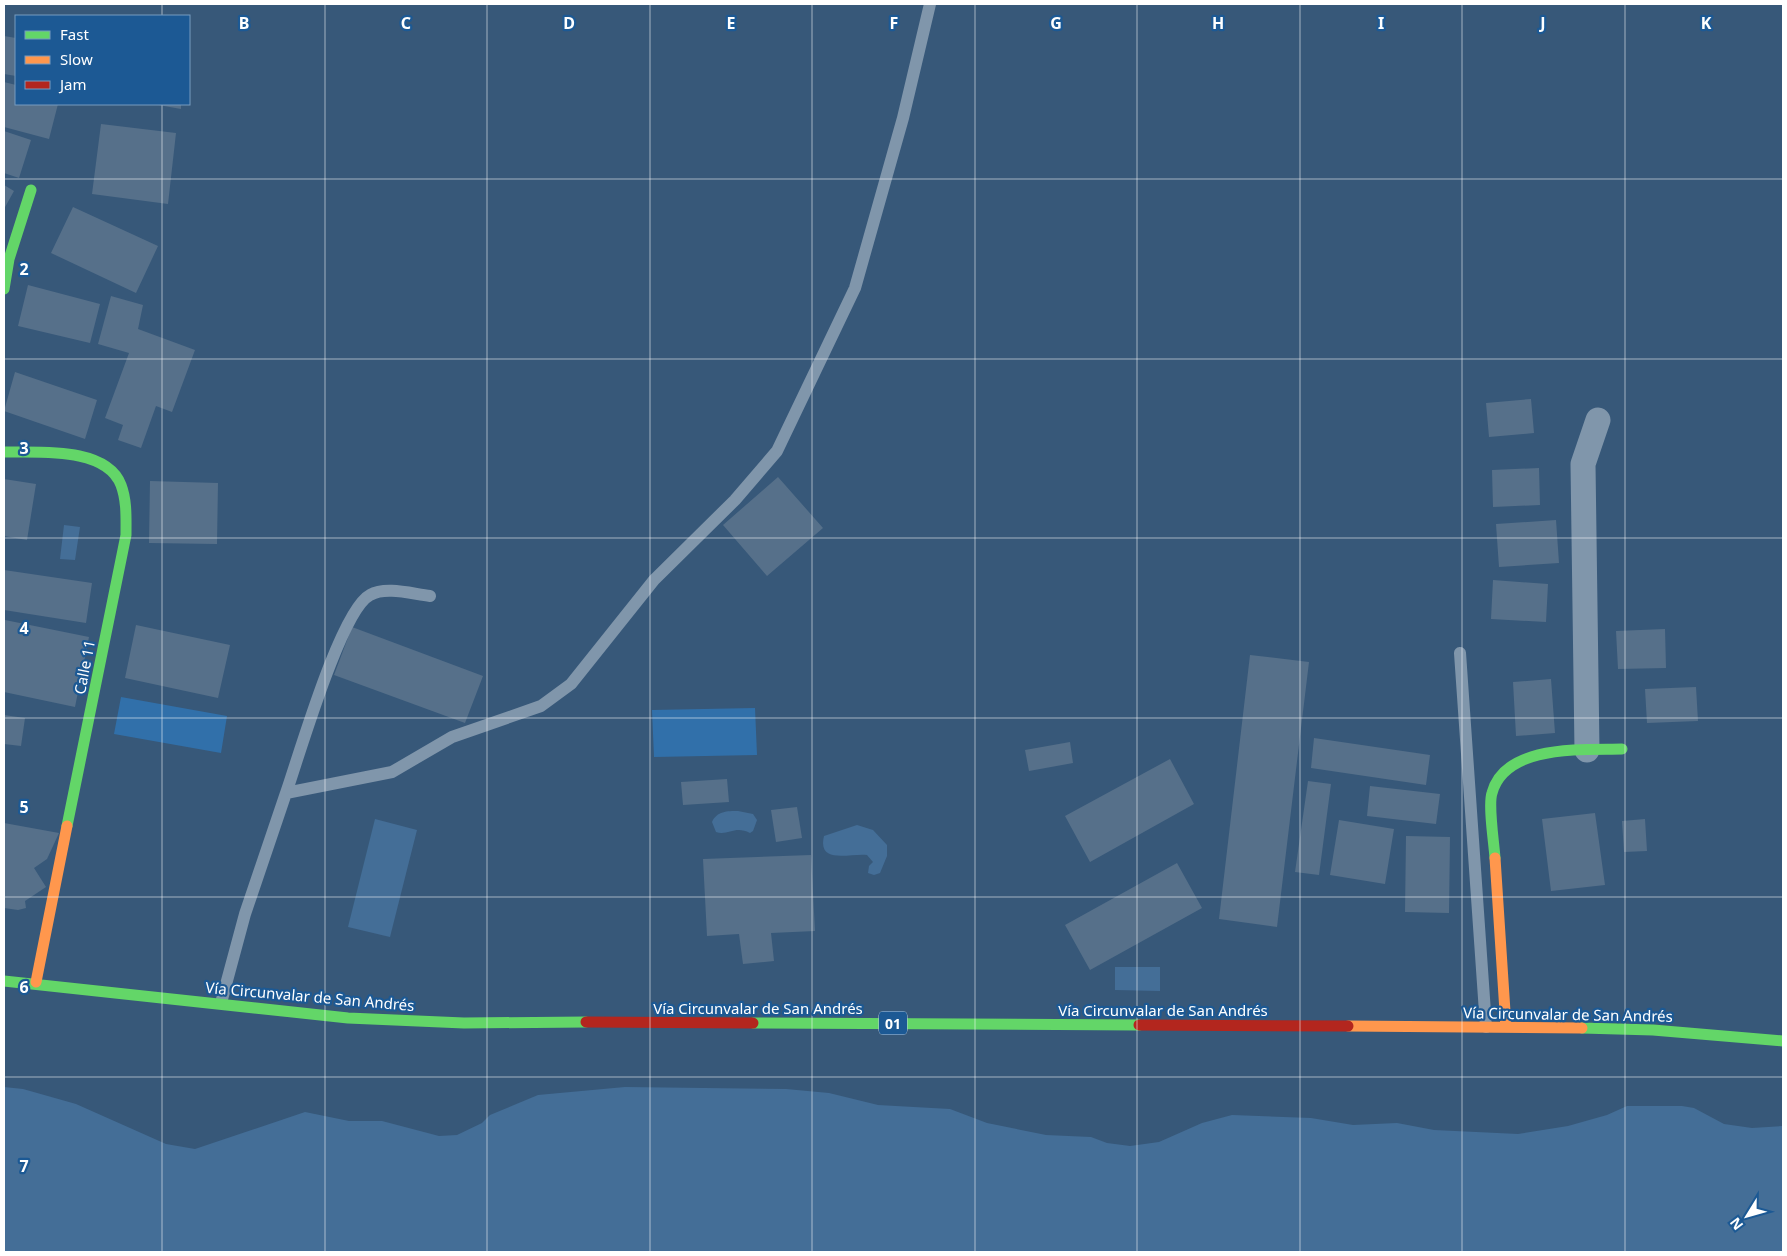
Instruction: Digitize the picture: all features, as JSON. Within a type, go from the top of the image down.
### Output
[{"type":"main road","points":[[4,289],[9,259],[31,190]]},
{"type":"main road","name":"Calle 11","points":[[4,452],[84,456],[98,460],[111,468],[124,490],[128,514],[126,535],[36,982]]},
{"type":"main road","points":[[1506,1027],[1491,794],[1502,774],[1515,764],[1541,754],[1622,749]]},
{"type":"main road","name":"Vía Circunvalar de San Andrés","points":[[4,981],[36,982],[348,1018],[464,1023],[620,1022],[1506,1027],[1653,1030],[1783,1041]]},
{"type":"street","points":[[1587,750],[1583,464],[1598,420]]},
{"type":"lane","points":[[286,793],[392,772],[446,740],[542,706],[557,696],[571,684],[654,580],[756,478],[777,451],[855,288],[903,118],[930,4]]},
{"type":"lane","points":[[221,1003],[244,914],[340,638],[361,602],[368,595],[380,591],[430,596]]},
{"type":"lane","points":[[1460,653],[1486,1027]]},
{"type":"shaded area","points":[[64,525],[80,527],[75,560],[60,559]]},
{"type":"shaded area","points":[[121,697],[227,716],[221,753],[114,734]]},
{"type":"shaded area","points":[[755,708],[757,755],[654,757],[652,710]]},
{"type":"shaded area","points":[[738,811],[753,814],[757,820],[753,831],[750,833],[740,830],[724,833],[716,832],[712,822],[714,818],[726,812]]},
{"type":"shaded area","points":[[375,819],[417,830],[390,937],[348,927]]},
{"type":"shaded area","points":[[857,825],[873,830],[887,845],[887,856],[880,873],[874,875],[868,873],[869,866],[873,862],[867,855],[836,856],[825,851],[823,845],[824,836]]},
{"type":"shaded area","points":[[1115,967],[1160,967],[1160,991],[1115,990]]},
{"type":"shaded area","points":[[4,1087],[23,1089],[76,1104],[166,1144],[195,1149],[305,1112],[349,1121],[382,1121],[439,1136],[457,1135],[482,1123],[490,1115],[538,1095],[625,1087],[786,1089],[829,1093],[878,1105],[950,1109],[987,1123],[1046,1135],[1091,1137],[1107,1143],[1130,1146],[1159,1142],[1202,1123],[1232,1115],[1311,1118],[1353,1125],[1397,1123],[1434,1130],[1518,1134],[1568,1126],[1607,1115],[1627,1106],[1682,1106],[1694,1108],[1724,1124],[1752,1128],[1783,1126],[1783,1252],[4,1252]]},
{"type":"building","points":[[4,36],[15,38],[15,76],[4,74]]},
{"type":"building","points":[[4,82],[15,85],[15,105],[58,105],[49,139],[4,127]]},
{"type":"building","points":[[159,105],[181,105],[181,109]]},
{"type":"building","points":[[101,124],[176,133],[168,204],[92,194]]},
{"type":"building","points":[[4,131],[31,140],[19,178],[4,173]]},
{"type":"building","points":[[4,185],[14,191],[4,209]]},
{"type":"building","points":[[73,207],[158,246],[136,293],[51,253]]},
{"type":"building","points":[[28,285],[100,304],[90,343],[18,326]]},
{"type":"building","points":[[111,296],[143,305],[138,329],[195,350],[172,412],[156,406],[141,448],[118,440],[123,425],[105,418],[129,353],[98,344]]},
{"type":"building","points":[[15,372],[97,400],[85,439],[4,411]]},
{"type":"building","points":[[1531,399],[1534,433],[1489,437],[1486,403]]},
{"type":"building","points":[[1539,468],[1540,505],[1493,507],[1492,470]]},
{"type":"building","points":[[778,477],[823,528],[767,576],[723,525]]},
{"type":"building","points":[[4,479],[36,484],[27,540],[4,536]]},
{"type":"building","points":[[150,481],[218,483],[217,544],[149,543]]},
{"type":"building","points":[[1556,520],[1559,563],[1499,567],[1496,524]]},
{"type":"building","points":[[4,570],[92,583],[86,623],[4,610]]},
{"type":"building","points":[[1493,580],[1548,584],[1546,622],[1491,619]]},
{"type":"building","points":[[5,620],[89,637],[75,707],[4,692]]},
{"type":"building","points":[[136,625],[230,645],[218,698],[125,678]]},
{"type":"building","points":[[352,627],[483,676],[465,723],[334,675]]},
{"type":"building","points":[[1665,629],[1666,668],[1618,669],[1616,631]]},
{"type":"building","points":[[1250,655],[1309,662],[1277,927],[1219,919]]},
{"type":"building","points":[[1551,679],[1555,733],[1516,736],[1513,682]]},
{"type":"building","points":[[1696,687],[1698,721],[1647,723],[1645,689]]},
{"type":"building","points":[[4,715],[25,718],[21,746],[4,744]]},
{"type":"building","points":[[1314,738],[1430,755],[1426,785],[1311,768]]},
{"type":"building","points":[[1070,742],[1073,763],[1029,771],[1025,750]]},
{"type":"building","points":[[1170,759],[1194,804],[1090,862],[1065,816]]},
{"type":"building","points":[[727,779],[729,802],[683,805],[681,782]]},
{"type":"building","points":[[1308,781],[1331,784],[1319,875],[1295,872]]},
{"type":"building","points":[[1370,786],[1440,794],[1436,824],[1367,816]]},
{"type":"building","points":[[797,807],[802,838],[776,842],[771,810]]},
{"type":"building","points":[[1595,813],[1605,885],[1551,891],[1542,819]]},
{"type":"building","points":[[1645,819],[1647,851],[1624,852],[1622,821]]},
{"type":"building","points":[[1339,820],[1394,829],[1385,884],[1330,875]]},
{"type":"building","points":[[4,823],[59,833],[47,859],[34,868],[46,887],[25,901],[26,908],[18,910],[4,908]]},
{"type":"building","points":[[1406,836],[1450,837],[1449,913],[1405,912]]},
{"type":"building","points":[[811,855],[815,931],[771,933],[774,961],[743,964],[739,934],[707,936],[703,859]]},
{"type":"building","points":[[1177,863],[1202,908],[1090,970],[1065,925]]},
{"type":"traffic: fast","points":[[4,289],[9,259],[31,190]]},
{"type":"traffic: fast","points":[[4,452],[69,454],[86,458],[101,464],[113,472],[121,485],[124,497],[126,535],[67,826]]},
{"type":"traffic: fast","points":[[1495,858],[1491,815],[1492,793],[1500,777],[1512,766],[1529,758],[1547,753],[1567,750],[1622,749]]},
{"type":"traffic: fast","points":[[4,981],[348,1018],[464,1023],[586,1022]]},
{"type":"traffic: fast","points":[[753,1023],[1139,1025]]},
{"type":"traffic: fast","points":[[1582,1028],[1653,1030],[1783,1041]]},
{"type":"traffic: slow","points":[[36,982],[67,826]]},
{"type":"traffic: slow","points":[[1495,858],[1506,1027]]},
{"type":"traffic: slow","points":[[1348,1026],[1582,1028]]},
{"type":"traffic: jam","points":[[586,1022],[753,1023]]},
{"type":"traffic: jam","points":[[1139,1025],[1348,1026]]}]
